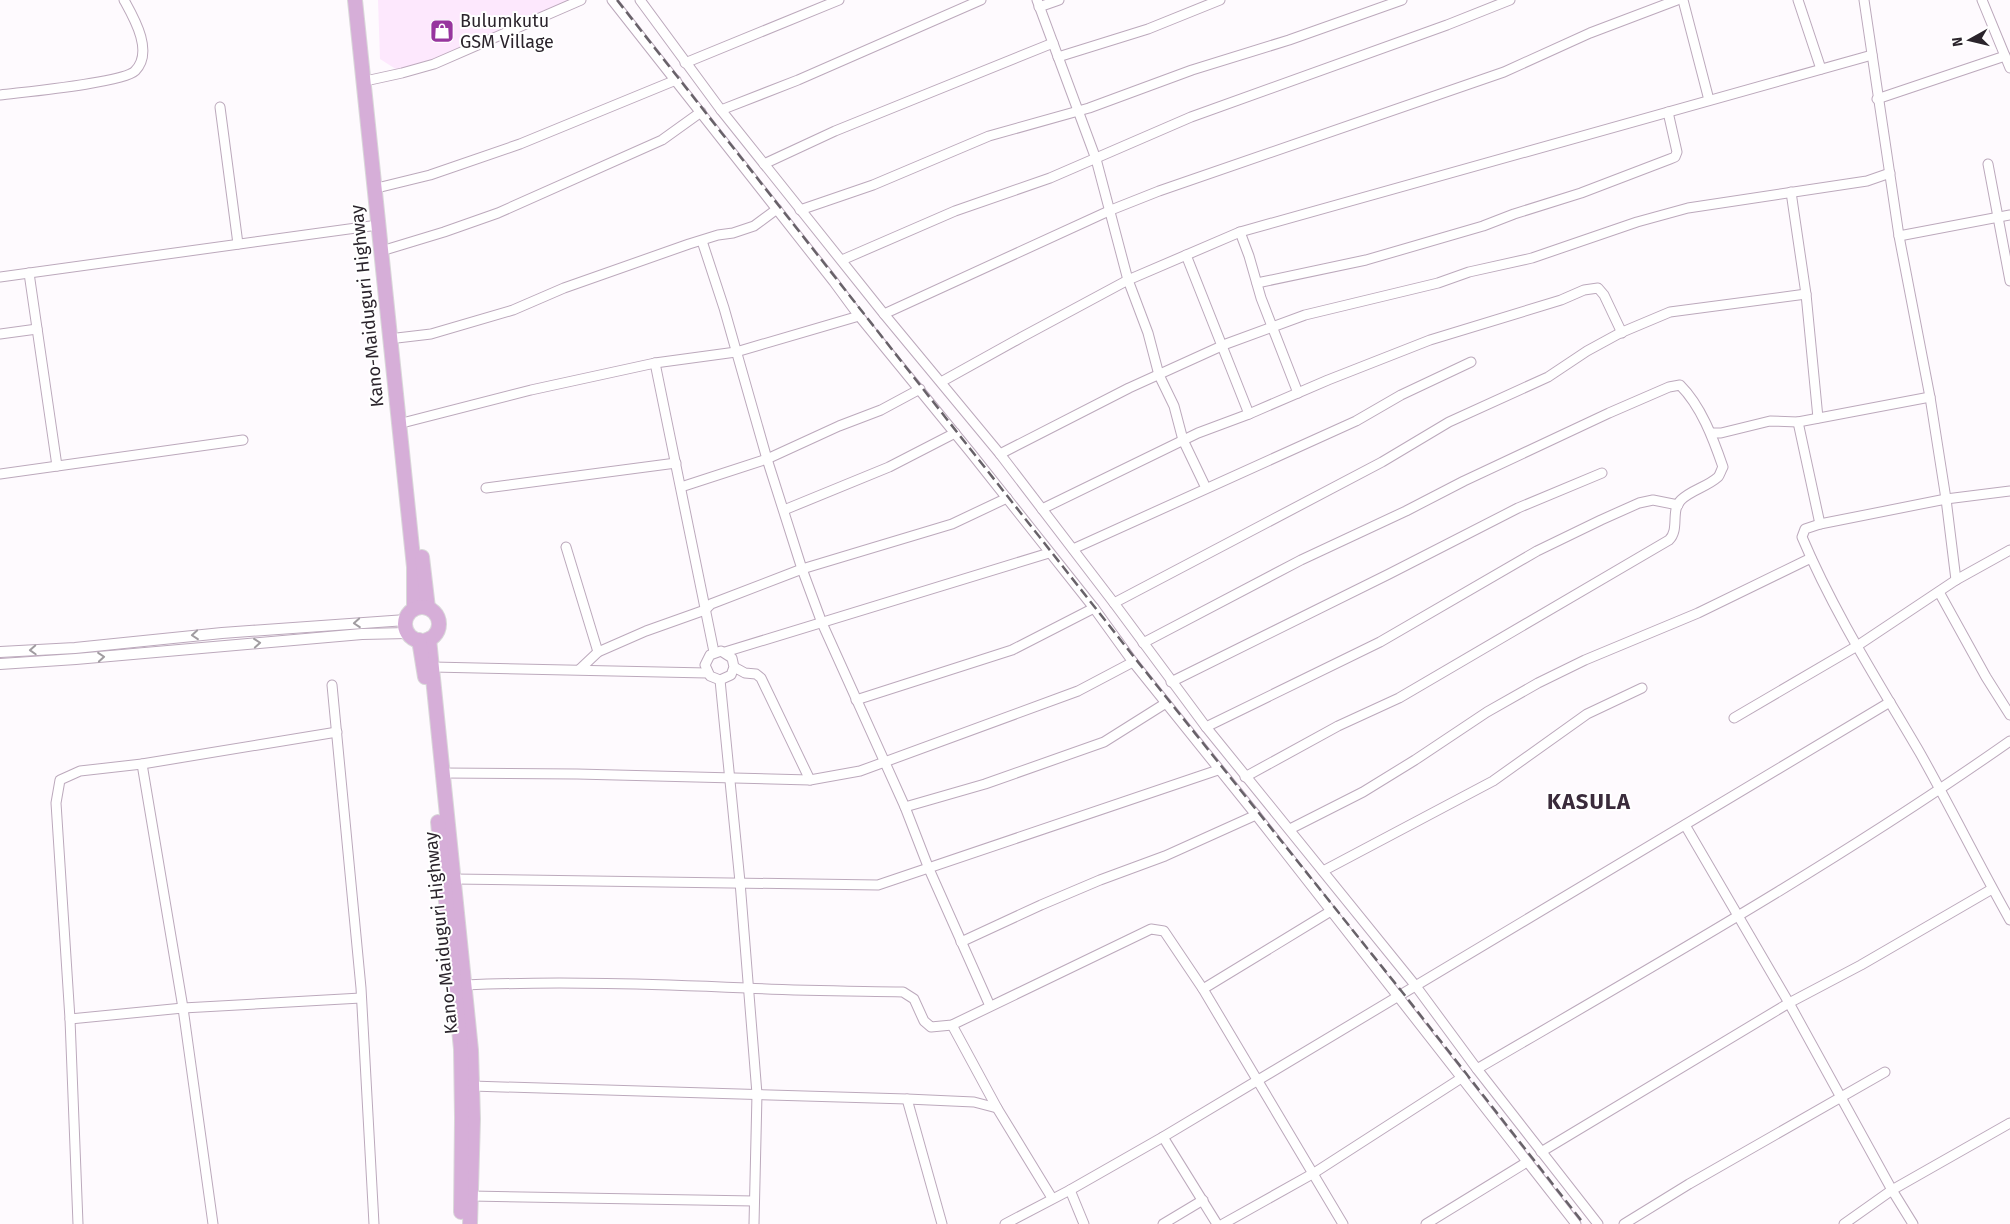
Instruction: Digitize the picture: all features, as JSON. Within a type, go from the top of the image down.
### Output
[{"type":"highway","name":"Kano-Maiduguri Highway","points":[[355,0],[378,225],[397,372],[414,567],[417,625],[433,667],[465,985],[472,1086],[470,1224]]},
{"type":"highway","name":"Kano-Maiduguri Highway","points":[[362,0],[397,338],[397,372],[406,422],[417,625],[426,685],[459,1013],[462,1118],[460,1224]]},
{"type":"street","points":[[0,95],[106,81],[126,77],[136,70],[142,59],[142,47],[138,25],[124,0]]},
{"type":"street","points":[[370,80],[402,74],[434,64],[581,0]]},
{"type":"street","points":[[612,0],[859,316],[920,389],[1094,608],[1133,662],[1256,815],[1576,1224]]},
{"type":"street","points":[[640,0],[685,64],[721,110],[884,314],[1000,454],[1114,603],[1171,682],[1245,777],[1290,829],[1415,985],[1598,1224]]},
{"type":"street","points":[[685,64],[838,0]]},
{"type":"street","points":[[721,110],[798,80],[981,0]]},
{"type":"street","points":[[1059,0],[1038,4],[1096,159],[1128,280],[1148,333],[1159,375],[1174,406],[1183,440],[1206,488]]},
{"type":"street","points":[[1058,58],[1148,29],[1220,0]]},
{"type":"street","points":[[800,210],[873,185],[989,136],[1078,111],[1192,70],[1289,40],[1402,0]]},
{"type":"street","points":[[842,260],[954,211],[1050,178],[1191,117],[1447,25],[1510,0]]},
{"type":"street","points":[[884,314],[1111,210],[1160,191],[1504,72],[1590,33],[1677,0]]},
{"type":"street","points":[[1683,0],[1709,100]]},
{"type":"street","points":[[1798,0],[1820,69]]},
{"type":"street","points":[[1864,0],[1877,99],[1899,236],[1930,397],[1956,580]]},
{"type":"street","points":[[1982,0],[2010,68]]},
{"type":"street","points":[[764,164],[835,131],[1053,43]]},
{"type":"street","points":[[941,382],[1128,280],[1240,232],[1872,55]]},
{"type":"street","points":[[1877,99],[2005,56]]},
{"type":"street","points":[[381,187],[430,176],[520,144],[676,80]]},
{"type":"street","points":[[220,107],[238,244]]},
{"type":"street","points":[[388,249],[498,213],[662,140],[701,112]]},
{"type":"street","points":[[1257,283],[1366,260],[1482,226],[1581,193],[1670,159],[1677,152],[1668,112]]},
{"type":"street","points":[[1988,164],[2010,282]]},
{"type":"street","points":[[1000,454],[1095,405],[1159,375],[1223,346],[1305,315],[1438,283],[1469,272],[1532,258],[1637,222],[1688,208],[1867,180],[1890,173]]},
{"type":"street","points":[[1791,192],[1806,294],[1818,418]]},
{"type":"street","points":[[397,338],[431,334],[513,310],[564,288],[718,235],[733,233],[754,226],[777,209]]},
{"type":"street","points":[[1899,236],[2010,215]]},
{"type":"street","points":[[0,277],[378,225]]},
{"type":"street","points":[[1240,232],[1261,298],[1298,393]]},
{"type":"street","points":[[702,241],[766,459],[822,623],[906,807],[929,869],[990,1006]]},
{"type":"street","points":[[1186,255],[1249,414]]},
{"type":"street","points":[[29,273],[57,466]]},
{"type":"street","points":[[1042,508],[1198,432],[1249,414],[1430,340],[1561,300],[1584,290],[1598,288],[1604,295],[1622,332]]},
{"type":"street","points":[[1114,603],[1382,462],[1449,422],[1548,377],[1587,351],[1622,332],[1670,312],[1806,294]]},
{"type":"street","points":[[406,422],[531,390],[655,363],[736,352],[859,316]]},
{"type":"street","points":[[0,334],[37,329]]},
{"type":"street","points":[[1073,549],[1356,421],[1401,395],[1471,362]]},
{"type":"street","points":[[655,363],[714,652]]},
{"type":"street","points":[[1143,643],[1301,560],[1406,511],[1545,442],[1669,387],[1680,385],[1689,394],[1711,433],[1723,467],[1718,477],[1694,491],[1678,505],[1673,536],[1659,548],[1399,698],[1338,726],[1245,777]]},
{"type":"street","points":[[681,487],[766,459],[839,426],[881,410],[920,389]]},
{"type":"street","points":[[1711,433],[1721,433],[1770,421],[1798,422],[1930,397]]},
{"type":"street","points":[[1798,422],[1820,524]]},
{"type":"street","points":[[784,510],[889,467],[955,433]]},
{"type":"street","points":[[0,474],[243,440]]},
{"type":"street","points":[[486,488],[676,463]]},
{"type":"street","points":[[1171,682],[1518,508],[1602,473]]},
{"type":"street","points":[[2010,491],[1946,499],[1820,524],[1805,529],[1802,537],[1857,646],[1941,790],[2010,920]]},
{"type":"street","points":[[580,669],[598,652],[646,631],[705,610],[711,604],[802,569],[952,524],[1007,498]]},
{"type":"street","points":[[1206,727],[1380,642],[1537,551],[1601,520],[1639,503],[1653,500],[1678,505]]},
{"type":"street","points":[[566,547],[598,652]]},
{"type":"street","points":[[1734,718],[1857,646],[1956,580],[2010,550]]},
{"type":"street","points":[[707,673],[706,661],[714,652],[725,652],[1049,553]]},
{"type":"street","points":[[1290,829],[1363,792],[1415,760],[1486,712],[1538,683],[1585,660],[1698,613],[1811,558]]},
{"type":"street","points":[[1939,592],[2010,716]]},
{"type":"street","points":[[856,700],[1012,650],[1094,608]]},
{"type":"street","points":[[0,652],[75,648],[222,633],[417,625]]},
{"type":"street","points":[[0,664],[362,634],[417,625]]},
{"type":"street","points":[[433,667],[707,673],[713,678],[720,680],[731,675],[734,667],[732,658],[725,652]]},
{"type":"street","points":[[443,773],[577,774],[810,780],[860,771],[885,762],[1078,691],[1133,662]]},
{"type":"street","points":[[734,667],[745,673],[756,674],[761,678],[810,780]]},
{"type":"street","points":[[720,680],[740,882],[756,1094],[754,1224]]},
{"type":"street","points":[[332,685],[361,998],[374,1224]]},
{"type":"street","points":[[1323,871],[1493,781],[1587,714],[1642,688]]},
{"type":"street","points":[[1005,1224],[1070,1190],[1163,1137],[1258,1078],[1890,702]]},
{"type":"street","points":[[906,807],[985,784],[1104,742],[1166,704]]},
{"type":"street","points":[[78,1224],[70,1019],[56,803],[60,780],[80,771],[142,764],[336,732]]},
{"type":"street","points":[[1478,1069],[1856,844],[1941,790],[2010,741]]},
{"type":"street","points":[[142,764],[183,1008],[213,1224]]},
{"type":"street","points":[[454,879],[740,882],[827,886],[878,885],[1218,770]]},
{"type":"street","points":[[961,942],[1041,905],[1100,880],[1165,856],[1256,815]]},
{"type":"street","points":[[1685,825],[1789,1003],[1892,1190],[1913,1224]]},
{"type":"street","points":[[1541,1152],[1654,1086],[1789,1003],[1861,965],[1992,889]]},
{"type":"street","points":[[1204,989],[1331,911]]},
{"type":"street","points":[[465,985],[523,982],[598,983],[903,992],[914,999],[924,1021],[931,1027],[952,1025],[1151,929],[1164,932],[1204,989],[1343,1224]]},
{"type":"street","points":[[70,1019],[183,1008],[361,998]]},
{"type":"street","points":[[952,1025],[998,1108],[1052,1198]]},
{"type":"street","points":[[1624,1224],[1689,1184],[1885,1072]]},
{"type":"street","points":[[1223,1224],[1314,1173],[1463,1078]]},
{"type":"street","points":[[472,1086],[908,1099],[974,1102],[998,1108]]},
{"type":"street","points":[[908,1099],[942,1224]]},
{"type":"street","points":[[1844,1224],[1892,1190],[2010,1123]]},
{"type":"street","points":[[1163,1137],[1217,1224]]},
{"type":"street","points":[[1426,1224],[1527,1162]]},
{"type":"street","points":[[1070,1190],[1084,1224]]},
{"type":"street","points":[[471,1196],[754,1201]]},
{"type":"street","points":[[1162,1224],[1203,1200]]},
{"type":"shaded area","name":"Bulumkutu GSM Village","points":[[378,0],[581,0],[402,73],[380,59]]},
{"type":"railway","points":[[617,0],[1134,657],[1403,993],[1584,1224]]},
{"type":"place","name":"Bulumkutu GSM Village","points":[[442,31]]},
{"type":"district","name":"KASULA","points":[[1589,801]]}]
